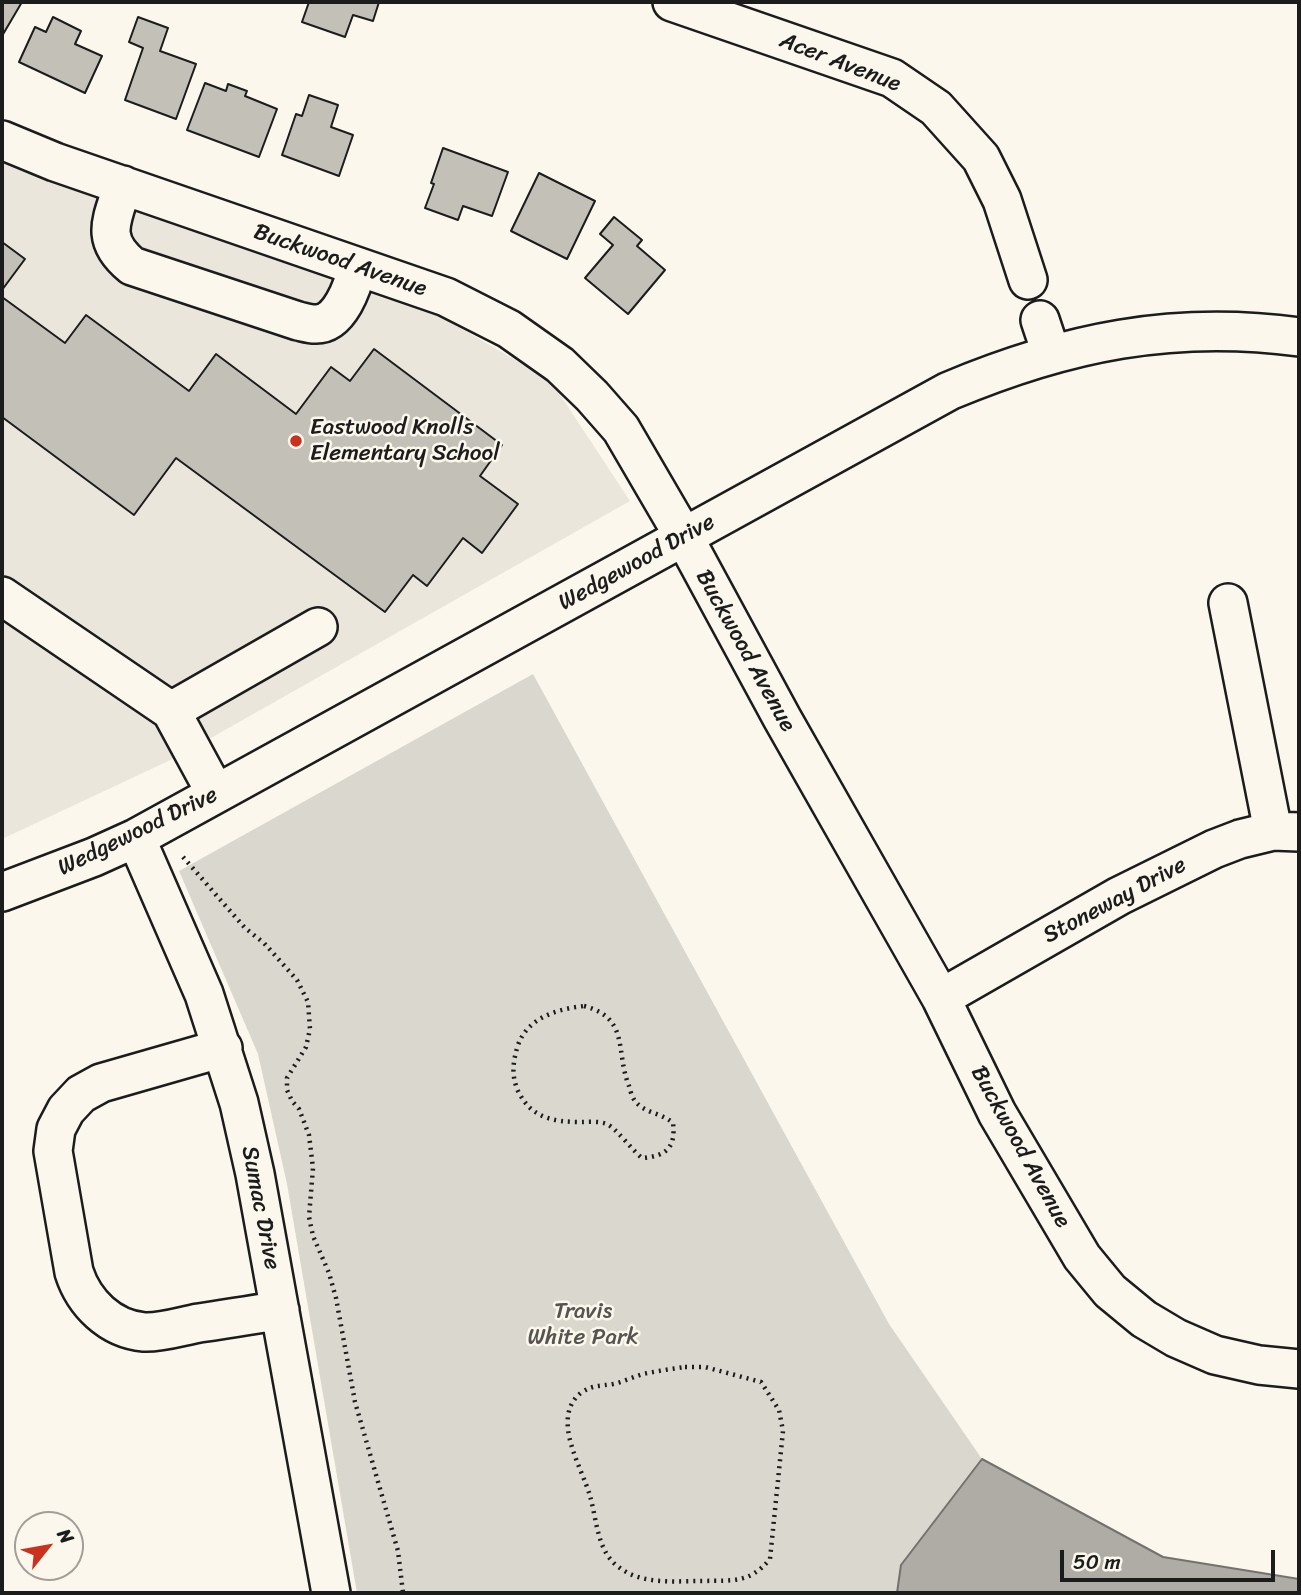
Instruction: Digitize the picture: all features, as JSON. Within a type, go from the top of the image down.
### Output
[{"type":"street","name":"Acer Avenue","points":[[672,2],[892,78],[936,108],[981,158],[1002,200],[1028,280]]},
{"type":"street","name":"Buckwood Avenue","points":[[2,140],[446,297],[509,328],[560,365],[621,429],[941,998],[997,1113],[1083,1257],[1111,1291],[1144,1320],[1175,1338],[1216,1355],[1259,1365],[1299,1369]]},
{"type":"street","points":[[123,185],[110,226],[110,238],[122,258],[132,266],[298,321],[318,325],[329,319],[343,304],[351,291],[357,267]]},
{"type":"street","name":"Wedgewood Drive","points":[[2,892],[94,858],[150,830],[949,391],[1004,368],[1045,337],[1124,338],[1178,332],[1263,332],[1299,338]]},
{"type":"street","points":[[2,596],[171,711],[216,794]]},
{"type":"street","points":[[1228,603],[1286,831]]},
{"type":"street","points":[[171,711],[318,627]]},
{"type":"street","name":"Sumac Drive","points":[[150,830],[239,1103],[255,1174],[331,1593]]},
{"type":"street","name":"Stoneway Drive","points":[[941,998],[1131,890],[1214,849],[1240,839],[1286,831]]},
{"type":"street","points":[[223,1048],[101,1083],[81,1094],[66,1110],[56,1129],[53,1151],[74,1272],[78,1287],[91,1306],[123,1327],[146,1332],[280,1310]]},
{"type":"path","points":[[150,830],[184,859],[245,928],[264,943],[297,979],[308,1002],[310,1029],[306,1047],[288,1078],[287,1090],[299,1109],[309,1136],[313,1168],[309,1217],[313,1236],[329,1273],[336,1298],[355,1402],[398,1550],[403,1593]]},
{"type":"path","points":[[584,1006],[600,1010],[611,1020],[621,1043],[625,1076],[635,1101],[673,1123],[674,1136],[668,1150],[658,1157],[642,1158],[630,1149],[610,1125],[544,1119],[524,1103],[515,1084],[513,1063],[520,1040],[527,1029],[547,1014],[567,1008],[584,1006]]},
{"type":"path","points":[[705,1367],[761,1382],[779,1410],[783,1431],[770,1559],[749,1578],[667,1582],[634,1576],[618,1568],[609,1557],[597,1531],[590,1494],[577,1466],[568,1432],[570,1409],[580,1393],[596,1385],[612,1384],[666,1369],[705,1367]]},
{"type":"shaded area","name":"Eastwood Knolls Elementary School","points":[[2,145],[411,299],[551,381],[630,501],[179,756],[2,839]]},
{"type":"shaded area","points":[[982,1459],[1163,1557],[1299,1579],[1299,1593],[897,1593],[901,1565]]},
{"type":"green space","name":"Travis White Park","points":[[533,674],[889,1324],[982,1459],[901,1565],[897,1593],[357,1593],[287,1184],[258,1054],[179,871]]},
{"type":"building","points":[[2,2],[22,2],[2,36]]},
{"type":"building","points":[[309,2],[379,2],[373,21],[353,15],[345,37],[302,22]]},
{"type":"building","points":[[53,17],[81,31],[75,44],[102,56],[85,93],[19,62],[35,27],[46,32]]},
{"type":"building","points":[[138,17],[168,28],[160,51],[196,64],[176,119],[125,100],[143,48],[129,42]]},
{"type":"building","points":[[205,83],[226,91],[228,84],[247,91],[245,96],[277,109],[259,157],[187,130]]},
{"type":"building","points":[[309,95],[338,105],[331,127],[353,135],[339,176],[282,155],[296,114],[302,116]]},
{"type":"building","points":[[443,148],[508,172],[492,216],[463,206],[458,220],[425,208]]},
{"type":"building","points":[[539,173],[595,201],[567,259],[511,231]]},
{"type":"building","points":[[614,217],[642,240],[637,246],[665,270],[628,314],[585,278],[613,245],[600,234]]},
{"type":"building","points":[[2,242],[25,259],[2,290]]},
{"type":"building","points":[[2,297],[65,343],[86,315],[189,391],[216,354],[296,414],[331,367],[350,381],[374,349],[502,445],[480,476],[518,504],[482,553],[463,538],[427,586],[413,575],[385,612],[176,458],[134,515],[2,417]]},
{"type":"place","name":"Eastwood Knolls Elementary School","points":[[296,441]]}]
